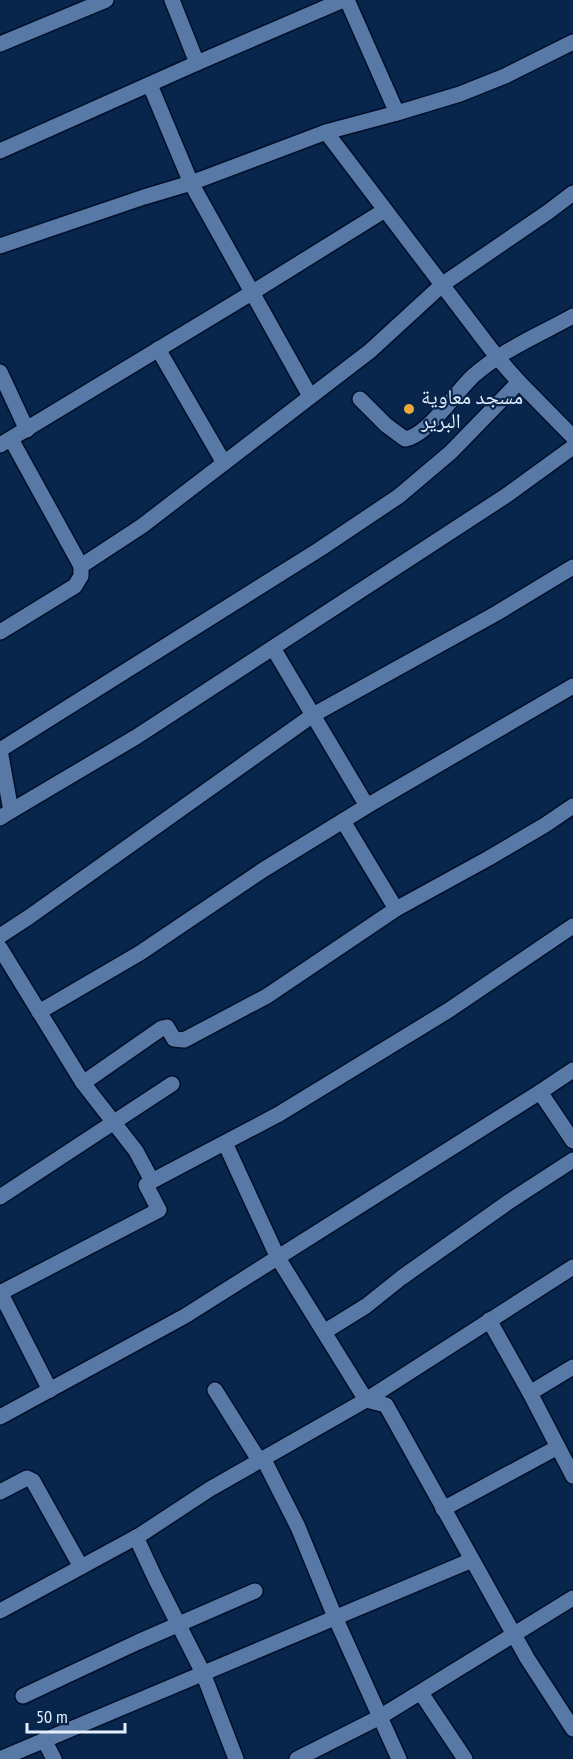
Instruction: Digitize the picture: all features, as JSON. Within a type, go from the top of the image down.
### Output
[{"type":"street","points":[[0,44],[104,0]]},
{"type":"street","points":[[172,0],[197,63]]},
{"type":"street","points":[[0,152],[197,63],[345,0],[397,114]]},
{"type":"street","points":[[0,246],[144,196],[191,183],[326,132],[397,114],[459,94],[505,76],[573,42]]},
{"type":"street","points":[[150,85],[191,183],[310,396]]},
{"type":"street","points":[[326,132],[497,357],[573,437]]},
{"type":"street","points":[[81,566],[142,526],[370,351],[443,284],[573,193]]},
{"type":"street","points":[[0,632],[75,586],[81,576],[81,566],[5,442],[385,210]]},
{"type":"street","points":[[360,399],[386,425],[405,439],[409,439],[425,429],[472,377],[497,357],[573,316]]},
{"type":"street","points":[[158,349],[224,463]]},
{"type":"street","points":[[0,372],[27,430]]},
{"type":"street","points":[[519,382],[451,452],[399,496],[320,549],[0,750],[5,814],[136,738],[507,495],[573,447]]},
{"type":"street","points":[[152,1181],[136,1151],[83,1083],[39,1012],[1,936],[313,715],[497,613],[573,567]]},
{"type":"street","points":[[273,648],[367,806]]},
{"type":"street","points":[[39,1012],[140,953],[263,870],[367,806],[573,686]]},
{"type":"street","points":[[83,1083],[162,1028],[167,1028],[174,1039],[184,1040],[267,996],[396,909],[489,858],[573,806]]},
{"type":"street","points":[[344,821],[396,909]]},
{"type":"street","points":[[50,1390],[0,1292],[159,1210],[146,1185],[279,1114],[411,1034],[573,926]]},
{"type":"street","points":[[0,1417],[185,1316],[573,1070]]},
{"type":"street","points":[[0,1197],[172,1084]]},
{"type":"street","points":[[540,1092],[573,1141]]},
{"type":"street","points":[[225,1143],[278,1258],[366,1400],[386,1405],[514,1635],[573,1729]]},
{"type":"street","points":[[324,1332],[366,1306],[401,1278],[510,1201],[572,1164]]},
{"type":"street","points":[[0,1611],[136,1537],[210,1489],[366,1400],[573,1267]]},
{"type":"street","points":[[489,1320],[573,1476]]},
{"type":"street","points":[[530,1393],[573,1367]]},
{"type":"street","points":[[215,1390],[261,1459],[298,1527],[335,1617],[399,1759]]},
{"type":"street","points":[[444,1509],[558,1447]]},
{"type":"street","points":[[0,1492],[27,1478],[33,1481],[81,1567]]},
{"type":"street","points":[[136,1537],[203,1673],[236,1759]]},
{"type":"street","points":[[0,1759],[472,1560]]},
{"type":"street","points":[[23,1696],[255,1591]]},
{"type":"street","points":[[297,1759],[380,1717],[573,1598]]},
{"type":"street","points":[[420,1693],[465,1759]]},
{"type":"street","points":[[44,1740],[54,1759]]},
{"type":"place","name":"مسجد معاوية البرير","points":[[409,409]]}]
